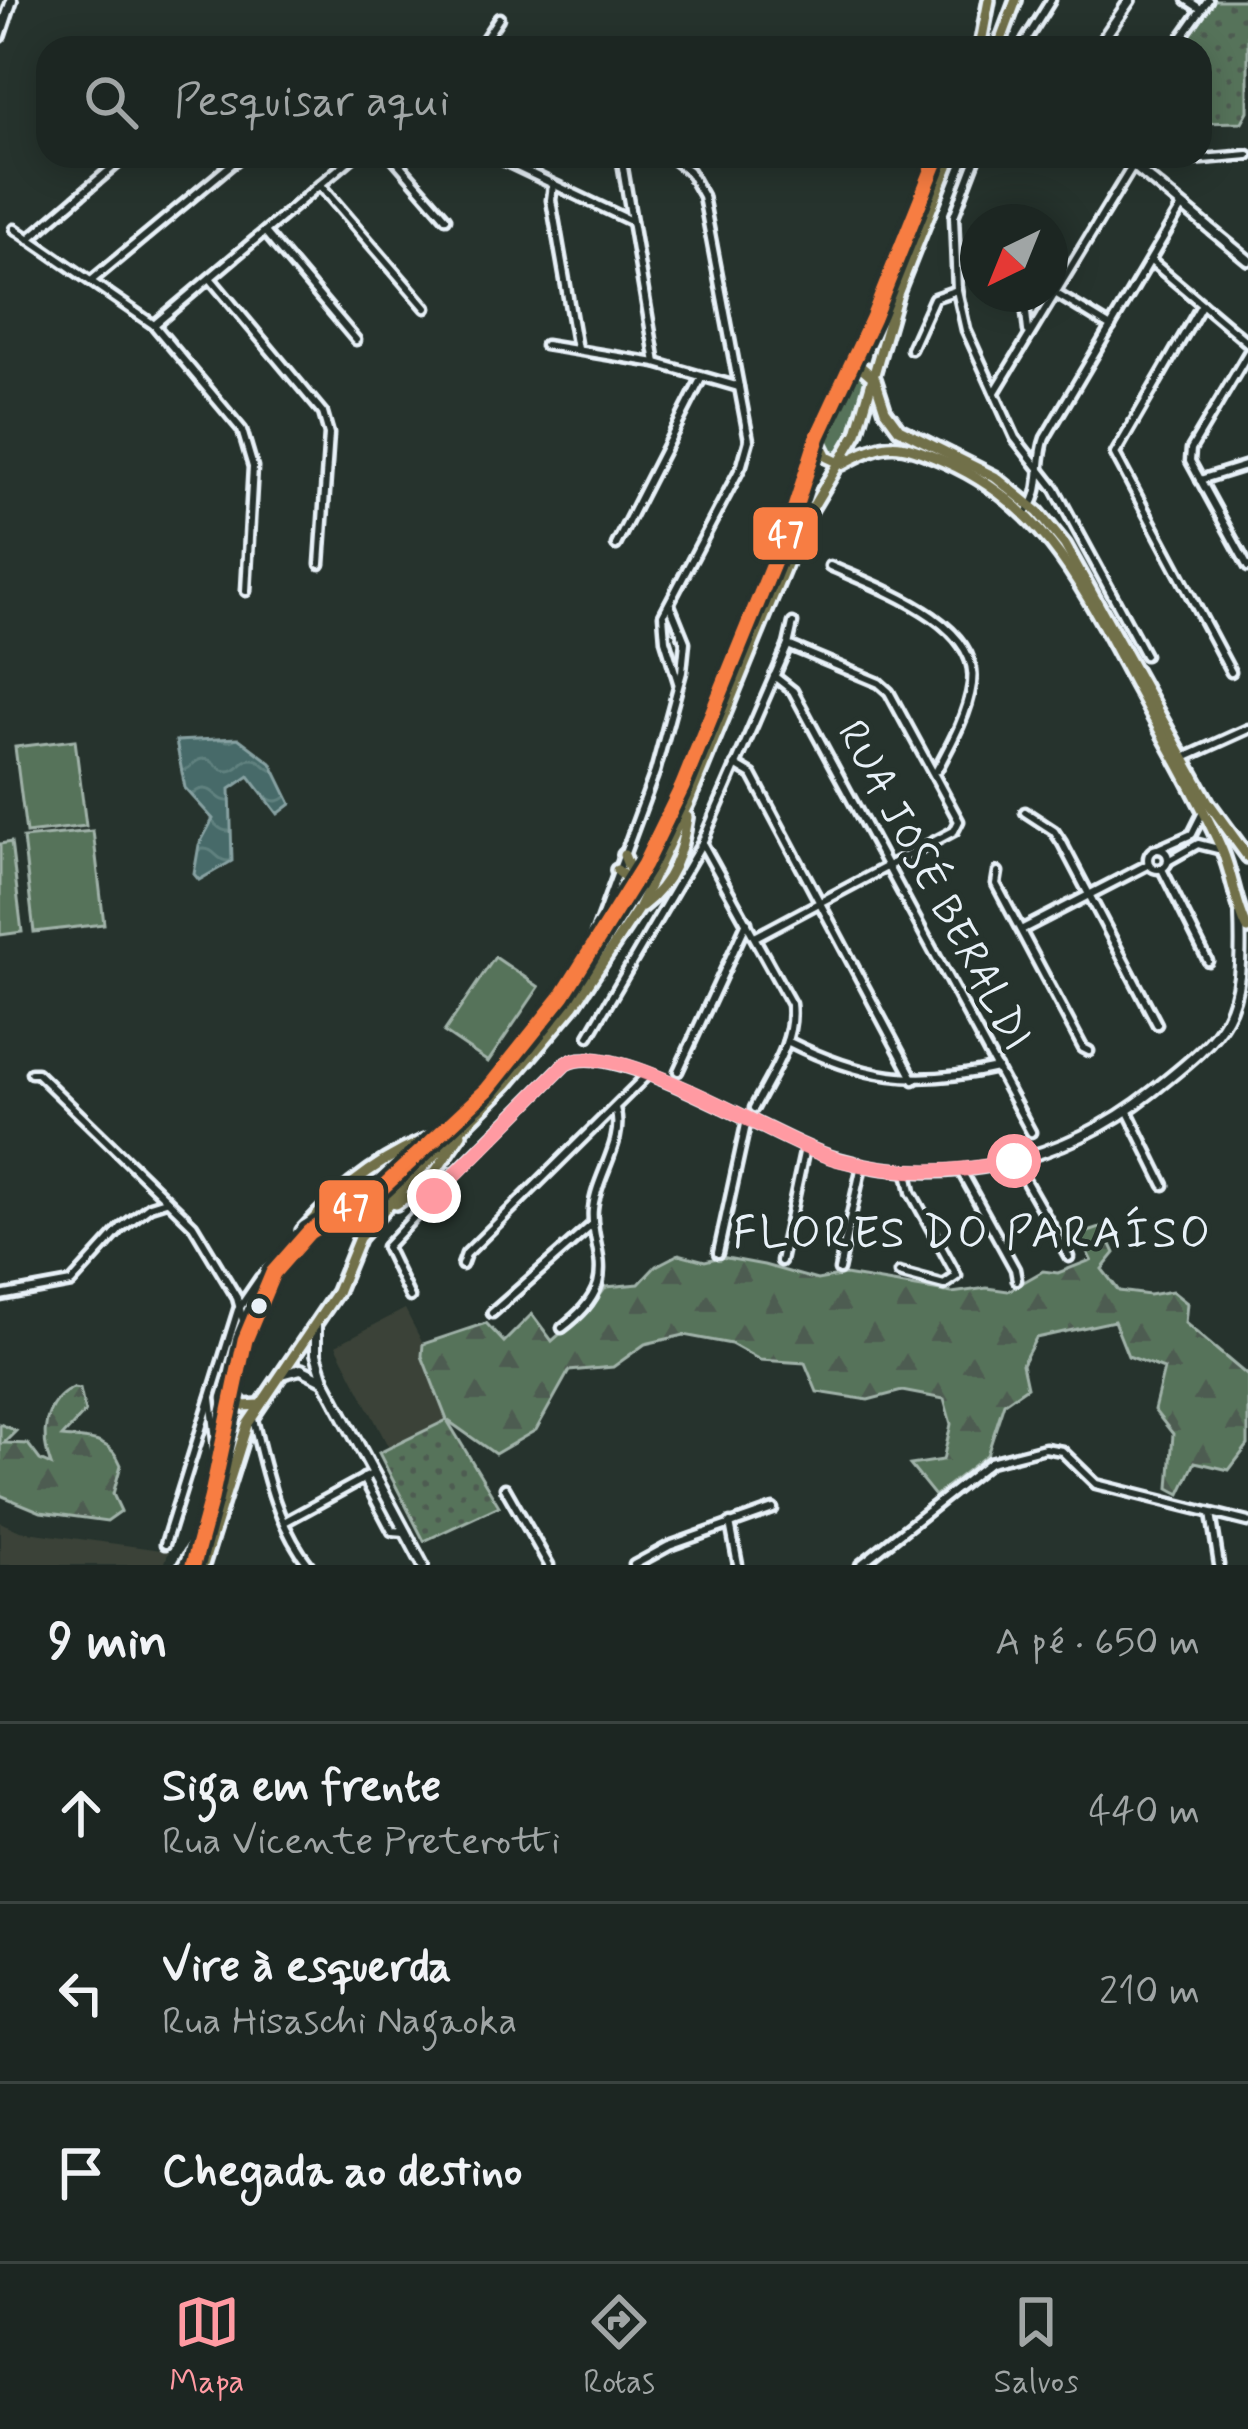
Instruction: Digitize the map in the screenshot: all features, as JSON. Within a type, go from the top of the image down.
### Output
[{"type":"main road","points":[[984,36],[991,0],[1000,7],[1015,4]]},
{"type":"main road","points":[[1004,36],[1015,4]]},
{"type":"main road","points":[[188,1565],[202,1533],[247,1335],[281,1261],[322,1221],[382,1188],[499,1077],[587,958],[644,866],[682,787],[791,520],[818,436],[933,168]]},
{"type":"main road","points":[[203,1565],[242,1438],[337,1292],[365,1230],[507,1084],[574,1005],[635,913],[688,801],[802,525],[857,433],[896,294],[947,168]]},
{"type":"main road","points":[[882,349],[885,410]]},
{"type":"main road","points":[[843,376],[859,364],[875,379],[885,410],[908,436],[995,478],[1065,545],[1208,802],[1248,857]]},
{"type":"main road","points":[[818,436],[827,457],[842,464]]},
{"type":"main road","points":[[842,464],[874,446],[903,444],[982,479],[1029,509],[1078,582],[1203,811],[1222,850],[1248,929]]},
{"type":"main road","points":[[635,913],[678,874],[688,801]]},
{"type":"main road","points":[[624,854],[630,870],[644,866]]},
{"type":"main road","points":[[617,870],[633,884]]},
{"type":"main road","points":[[1235,892],[1247,882]]},
{"type":"main road","points":[[621,903],[635,913]]},
{"type":"main road","points":[[604,928],[612,936],[610,952]]},
{"type":"main road","points":[[381,1213],[406,1197],[432,1198],[431,1178],[457,1144],[461,1130]]},
{"type":"main road","points":[[291,1250],[315,1216],[369,1171],[401,1149],[444,1134]]},
{"type":"main road","points":[[348,1206],[361,1214],[365,1230]]},
{"type":"main road","points":[[232,1391],[243,1406],[260,1405]]},
{"type":"street","points":[[0,36],[12,0]]},
{"type":"street","points":[[1028,36],[1051,0]]},
{"type":"street","points":[[1105,36],[1130,0]]},
{"type":"street","points":[[1187,0],[1201,9]]},
{"type":"street","points":[[1182,36],[1208,0]]},
{"type":"street","points":[[487,36],[499,18]]},
{"type":"street","points":[[1212,158],[1248,155]]},
{"type":"street","points":[[29,238],[113,168]]},
{"type":"street","points":[[91,281],[227,168]]},
{"type":"street","points":[[154,325],[340,168]]},
{"type":"street","points":[[402,168],[446,218]]},
{"type":"street","points":[[518,168],[631,221]]},
{"type":"street","points":[[623,168],[656,363]]},
{"type":"street","points":[[678,682],[663,615],[749,440],[704,196],[685,168]]},
{"type":"street","points":[[972,168],[954,216],[957,290],[966,330],[1015,438],[1054,489],[1145,655]]},
{"type":"street","points":[[1068,272],[1131,168]]},
{"type":"street","points":[[1134,168],[1248,260]]},
{"type":"street","points":[[320,185],[426,308]]},
{"type":"street","points":[[553,185],[551,200],[577,349]]},
{"type":"street","points":[[1029,509],[1038,492],[1045,438],[1182,206]]},
{"type":"street","points":[[15,229],[154,325],[242,430],[254,466],[246,591]]},
{"type":"street","points":[[265,232],[356,340]]},
{"type":"street","points":[[1151,260],[1248,343]]},
{"type":"street","points":[[209,278],[322,413],[329,434],[320,563]]},
{"type":"street","points":[[911,349],[934,298],[957,290]]},
{"type":"street","points":[[1068,301],[1111,327]]},
{"type":"street","points":[[1202,304],[1115,450],[1231,672]]},
{"type":"street","points":[[1026,312],[1029,334]]},
{"type":"street","points":[[994,394],[1043,312]]},
{"type":"street","points":[[545,345],[656,363],[739,386]]},
{"type":"street","points":[[1248,353],[1191,449],[1190,461],[1248,567]]},
{"type":"street","points":[[616,544],[702,377]]},
{"type":"street","points":[[1199,481],[1248,465]]},
{"type":"street","points":[[830,566],[933,616],[968,654],[972,685],[955,736],[936,772]]},
{"type":"street","points":[[587,958],[655,772],[678,682],[685,642],[670,605]]},
{"type":"street","points":[[589,1036],[676,893],[678,874],[702,843],[788,645],[793,623]]},
{"type":"street","points":[[668,649],[685,642]]},
{"type":"street","points":[[755,937],[958,826],[957,811],[890,692],[788,645]]},
{"type":"street","name":"RUA JOSÉ BERALDI","points":[[775,676],[793,692],[1031,1132]]},
{"type":"street","points":[[1184,758],[1248,728]]},
{"type":"street","points":[[735,765],[752,775],[914,1080]]},
{"type":"street","points":[[1149,864],[1150,854],[1192,834],[1203,811]]},
{"type":"street","points":[[1025,812],[1054,831],[1157,1024]]},
{"type":"street","points":[[1192,834],[1198,844]]},
{"type":"street","points":[[702,843],[791,1004],[788,1041],[754,1108]]},
{"type":"street","points":[[1162,869],[1198,844],[1222,850]]},
{"type":"street","points":[[1158,849],[1168,861]]},
{"type":"street","points":[[1022,930],[1149,864],[1162,869],[1208,961]]},
{"type":"street","points":[[998,872],[996,884],[1089,1052]]},
{"type":"street","points":[[664,887],[676,893]]},
{"type":"street","points":[[410,1297],[386,1247],[565,1064],[590,1057],[648,1074],[805,1148],[862,1165],[908,1172],[962,1171],[1014,1161],[1064,1145],[1127,1110],[1212,1040],[1231,1010],[1245,965],[1240,914]]},
{"type":"street","points":[[677,1071],[747,922]]},
{"type":"street","points":[[788,1041],[824,1060],[914,1080],[997,1068]]},
{"type":"street","points":[[31,1072],[38,1073],[194,1225],[240,1306],[247,1335]]},
{"type":"street","points":[[462,1265],[466,1255],[648,1074]]},
{"type":"street","points":[[562,1328],[589,1302],[599,1279],[592,1224],[598,1180],[617,1136],[615,1108]]},
{"type":"street","points":[[1127,1110],[1164,1185]]},
{"type":"street","points":[[718,1253],[747,1120]]},
{"type":"street","points":[[781,1261],[805,1148]]},
{"type":"street","points":[[1014,1161],[1070,1257]]},
{"type":"street","points":[[839,1270],[862,1165]]},
{"type":"street","points":[[962,1171],[1017,1280]]},
{"type":"street","points":[[899,1273],[944,1286],[957,1276],[911,1192],[908,1172]]},
{"type":"street","points":[[0,1296],[70,1283],[121,1228],[150,1205],[166,1201]]},
{"type":"street","points":[[492,1313],[592,1224]]},
{"type":"street","points":[[165,1544],[240,1306],[281,1261]]},
{"type":"street","points":[[224,1274],[242,1288],[255,1285]]},
{"type":"street","points":[[316,1326],[316,1354],[324,1380],[423,1565]]},
{"type":"street","points":[[280,1375],[301,1369],[324,1380]]},
{"type":"street","points":[[210,1394],[218,1461]]},
{"type":"street","points":[[253,1417],[267,1479],[289,1535],[309,1565]]},
{"type":"street","points":[[199,1430],[208,1423],[215,1429]]},
{"type":"street","points":[[860,1565],[990,1462],[1046,1448],[1062,1451],[1096,1484],[1248,1522]]},
{"type":"street","points":[[286,1521],[374,1473]]},
{"type":"street","points":[[364,1478],[392,1531],[406,1532]]},
{"type":"street","points":[[505,1488],[549,1565]]},
{"type":"street","points":[[634,1565],[669,1546],[773,1509]]},
{"type":"street","points":[[1211,1513],[1219,1565]]},
{"type":"street","points":[[730,1522],[738,1565]]},
{"type":"shaded area","points":[[405,1309],[423,1344],[422,1356],[447,1420],[389,1448],[336,1345]]},
{"type":"shaded area","points":[[0,1522],[20,1531],[169,1551],[164,1565],[0,1565]]},
{"type":"green space","points":[[1214,0],[1248,0],[1248,111],[1242,122],[1212,123],[1212,36],[1188,36]]},
{"type":"green space","points":[[855,371],[869,381],[840,457],[832,456],[822,444]]},
{"type":"green space","points":[[75,740],[86,826],[26,833],[15,747]]},
{"type":"green space","points":[[93,831],[104,924],[34,932],[23,838]]},
{"type":"green space","points":[[11,842],[22,932],[0,935],[0,844]]},
{"type":"green space","points":[[495,957],[539,987],[488,1062],[444,1032]]},
{"type":"green space","points":[[1103,1227],[1115,1253],[1102,1269],[1119,1291],[1149,1295],[1172,1291],[1187,1303],[1185,1323],[1248,1376],[1248,1445],[1229,1470],[1195,1462],[1180,1494],[1169,1488],[1173,1434],[1154,1410],[1164,1369],[1128,1356],[1114,1321],[1036,1338],[1022,1364],[1027,1387],[1004,1403],[987,1455],[935,1496],[910,1465],[943,1460],[951,1424],[944,1399],[902,1391],[868,1400],[817,1392],[805,1363],[760,1360],[731,1344],[684,1335],[645,1344],[613,1367],[569,1371],[536,1430],[495,1454],[447,1420],[422,1356],[423,1344],[486,1323],[504,1342],[532,1314],[552,1341],[606,1287],[639,1284],[656,1266],[679,1254],[705,1261],[721,1257],[764,1265],[817,1280],[845,1275],[952,1293],[987,1288],[1008,1291],[1043,1271],[1058,1273],[1091,1260],[1079,1235]]},
{"type":"green space","points":[[73,1388],[80,1389],[85,1412],[62,1437],[104,1445],[121,1465],[113,1494],[121,1511],[107,1521],[41,1512],[0,1495],[0,1424],[16,1431],[4,1443],[28,1444],[40,1460],[51,1465],[47,1421],[55,1402]]},
{"type":"green space","points":[[447,1420],[499,1506],[424,1541],[379,1453]]},
{"type":"water","points":[[238,738],[271,763],[291,804],[278,814],[249,776],[230,789],[232,861],[199,880],[194,874],[199,845],[213,819],[185,788],[176,741]]},
{"type":"tunnel","points":[[676,873],[680,875]]},
{"type":"transit line","name":"47","points":[[193,1565],[245,1340],[273,1273],[309,1232],[382,1188],[487,1090],[563,995],[644,865],[682,787],[791,520],[818,436],[873,318],[933,168]]},
{"type":"district","name":"FLORES DO PARAÍSO","points":[[973,1234]]},
{"type":"route","points":[[434,1196],[565,1064],[590,1057],[667,1082],[835,1159],[908,1172],[970,1170],[1014,1161]]}]
